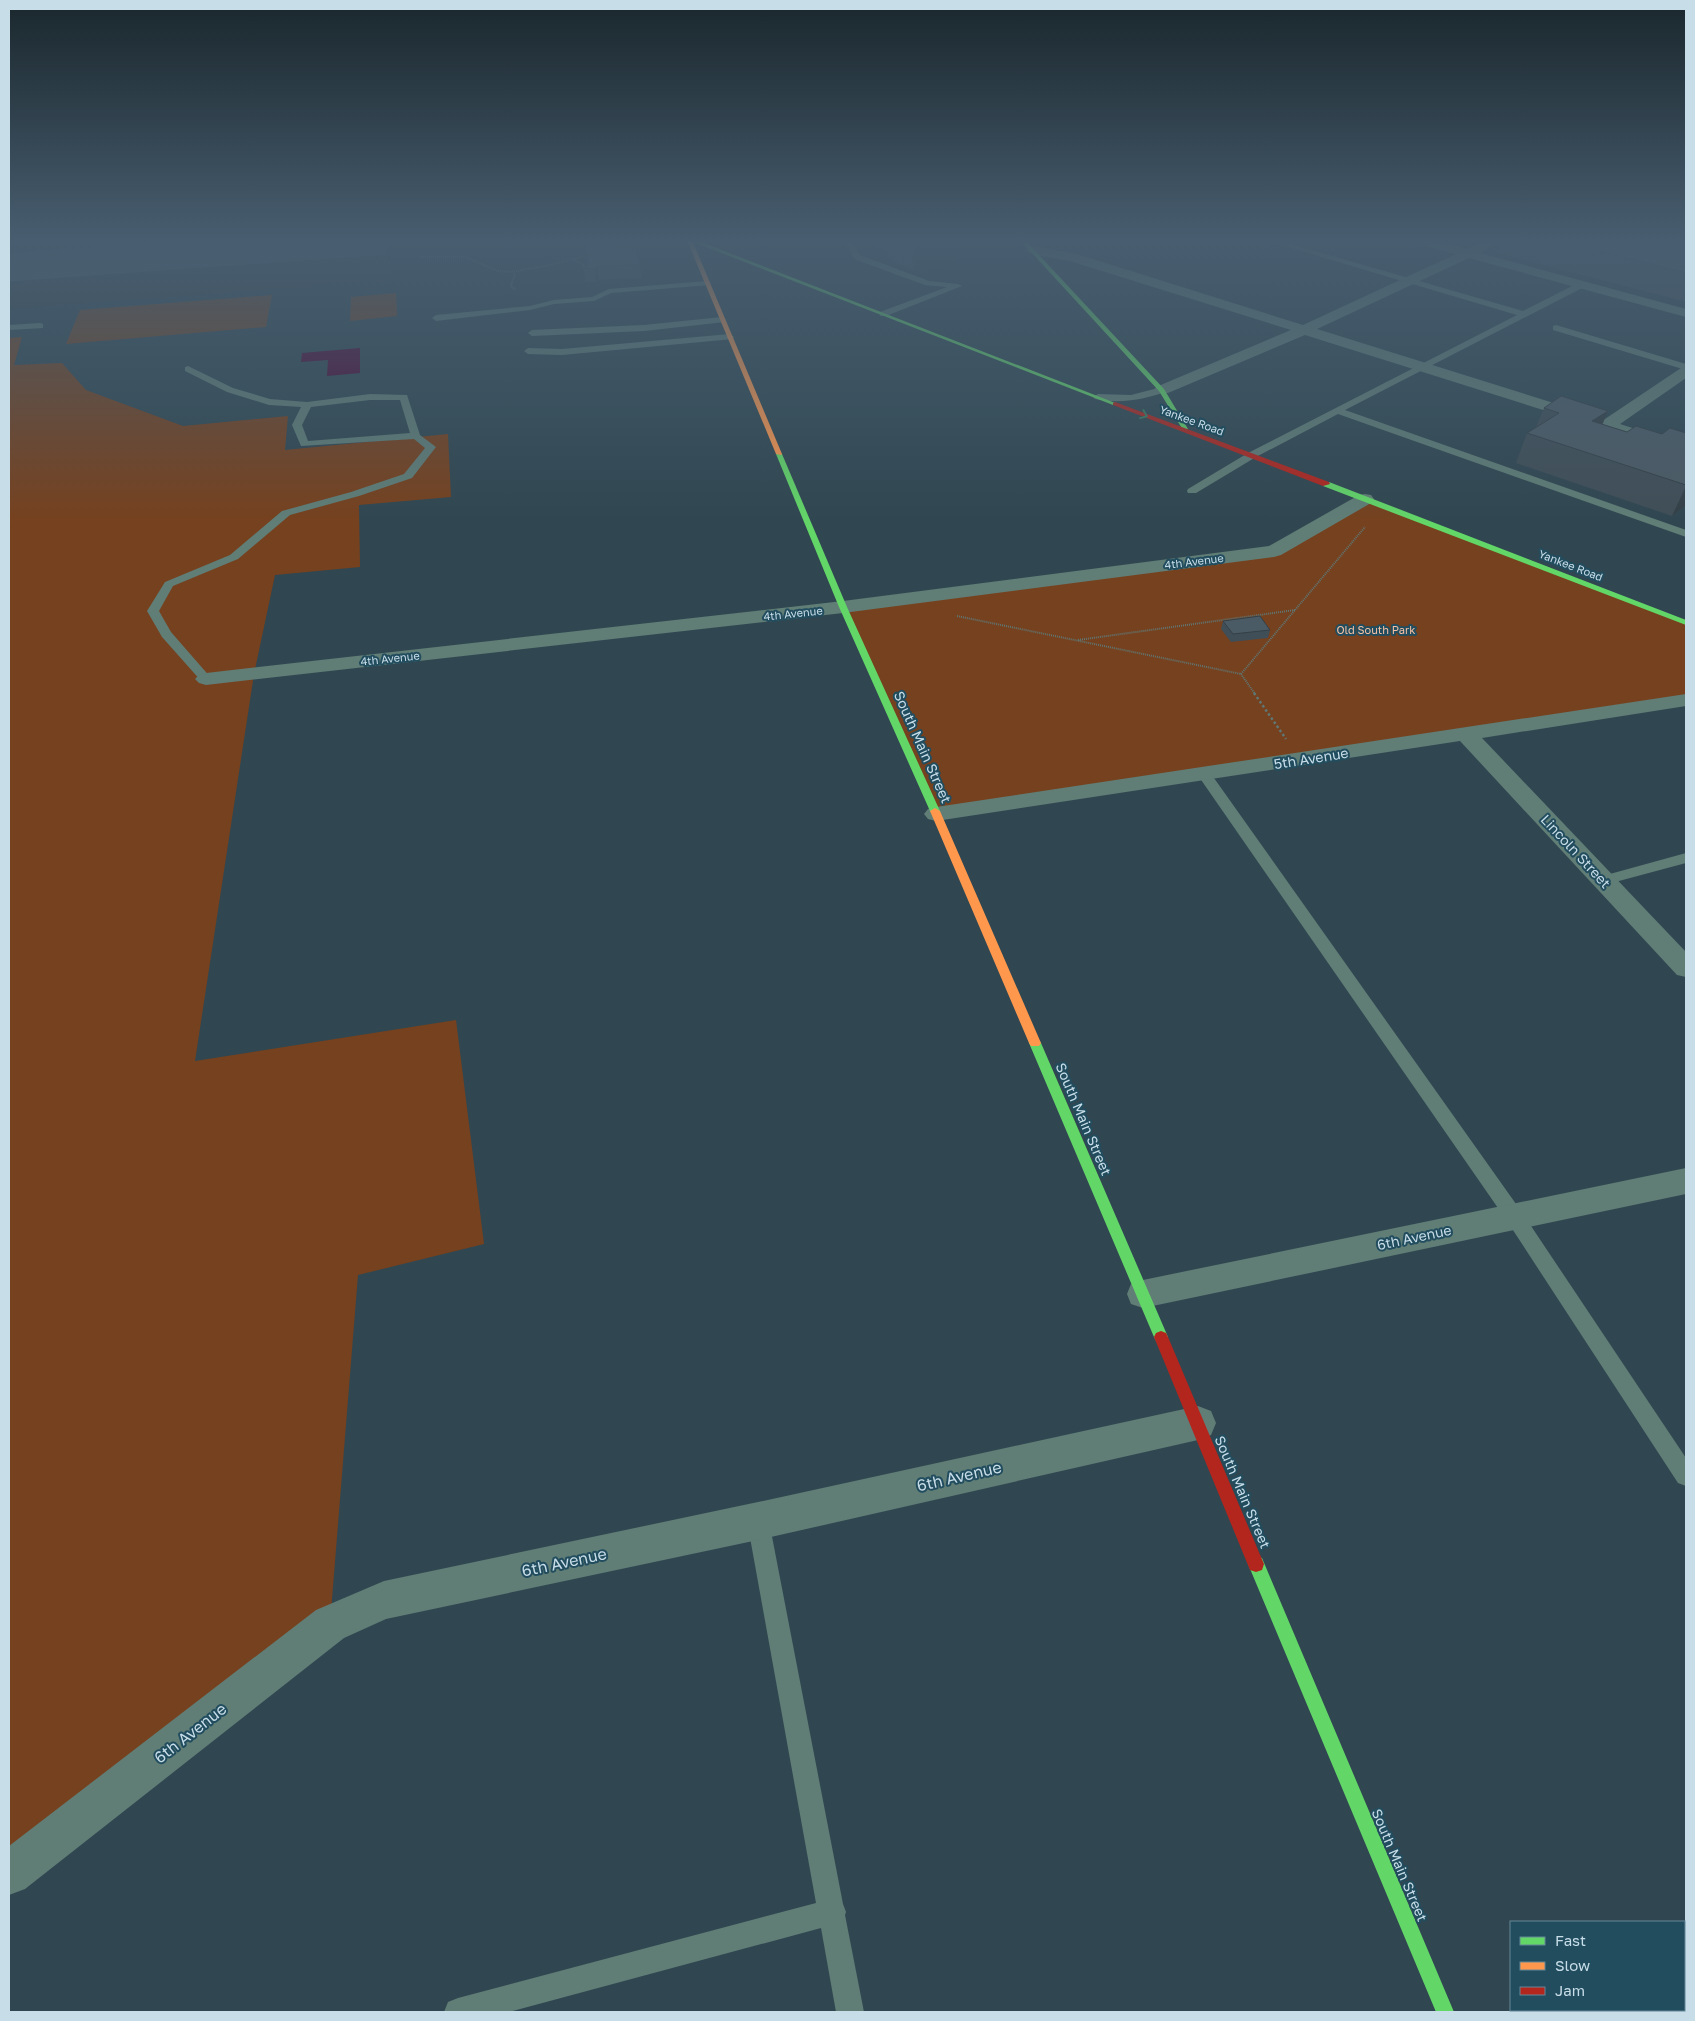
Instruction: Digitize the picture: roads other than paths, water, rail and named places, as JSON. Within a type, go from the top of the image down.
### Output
[{"type":"street","name":"South Main Street","points":[[728,334],[842,607],[936,814],[1143,1294],[1445,2012]]},
{"type":"street","name":"Yankee Road","points":[[936,334],[1686,623]]},
{"type":"street","points":[[1110,334],[1162,390],[1185,429]]},
{"type":"street","points":[[1162,390],[1294,334]]},
{"type":"street","points":[[1318,334],[1686,450]]},
{"type":"street","points":[[1608,424],[1686,371]]},
{"type":"street","name":"4th Avenue","points":[[206,679],[842,607],[1274,551],[1365,499]]},
{"type":"street","name":"5th Avenue","points":[[936,814],[1686,700]]},
{"type":"street","name":"Lincoln Street","points":[[1466,734],[1686,968]]},
{"type":"street","name":"6th Avenue","points":[[1143,1294],[1686,1181]]},
{"type":"street","name":"6th Avenue","points":[[9,1873],[330,1624],[384,1600],[758,1521],[1198,1423]]},
{"type":"lane","points":[[1192,491],[1252,455],[1483,334]]},
{"type":"lane","points":[[1577,334],[1686,367]]},
{"type":"lane","points":[[528,352],[562,352],[730,338]]},
{"type":"lane","points":[[188,369],[230,390],[268,402],[307,406],[370,397],[404,397],[416,436],[431,447],[408,476],[355,494],[286,513],[234,557],[169,584],[153,611],[166,634],[206,679]]},
{"type":"lane","points":[[1098,397],[1128,399],[1146,397],[1162,390]]},
{"type":"lane","points":[[307,406],[297,426],[304,444],[416,436]]},
{"type":"lane","points":[[1338,411],[1686,534]]},
{"type":"lane","points":[[1204,774],[1514,1216],[1686,1476]]},
{"type":"lane","points":[[1604,880],[1686,858]]},
{"type":"lane","points":[[758,1521],[833,1912],[850,2012]]},
{"type":"lane","points":[[458,2012],[833,1912]]},
{"type":"park label","name":"Old South Park","points":[[1376,629]]}]
